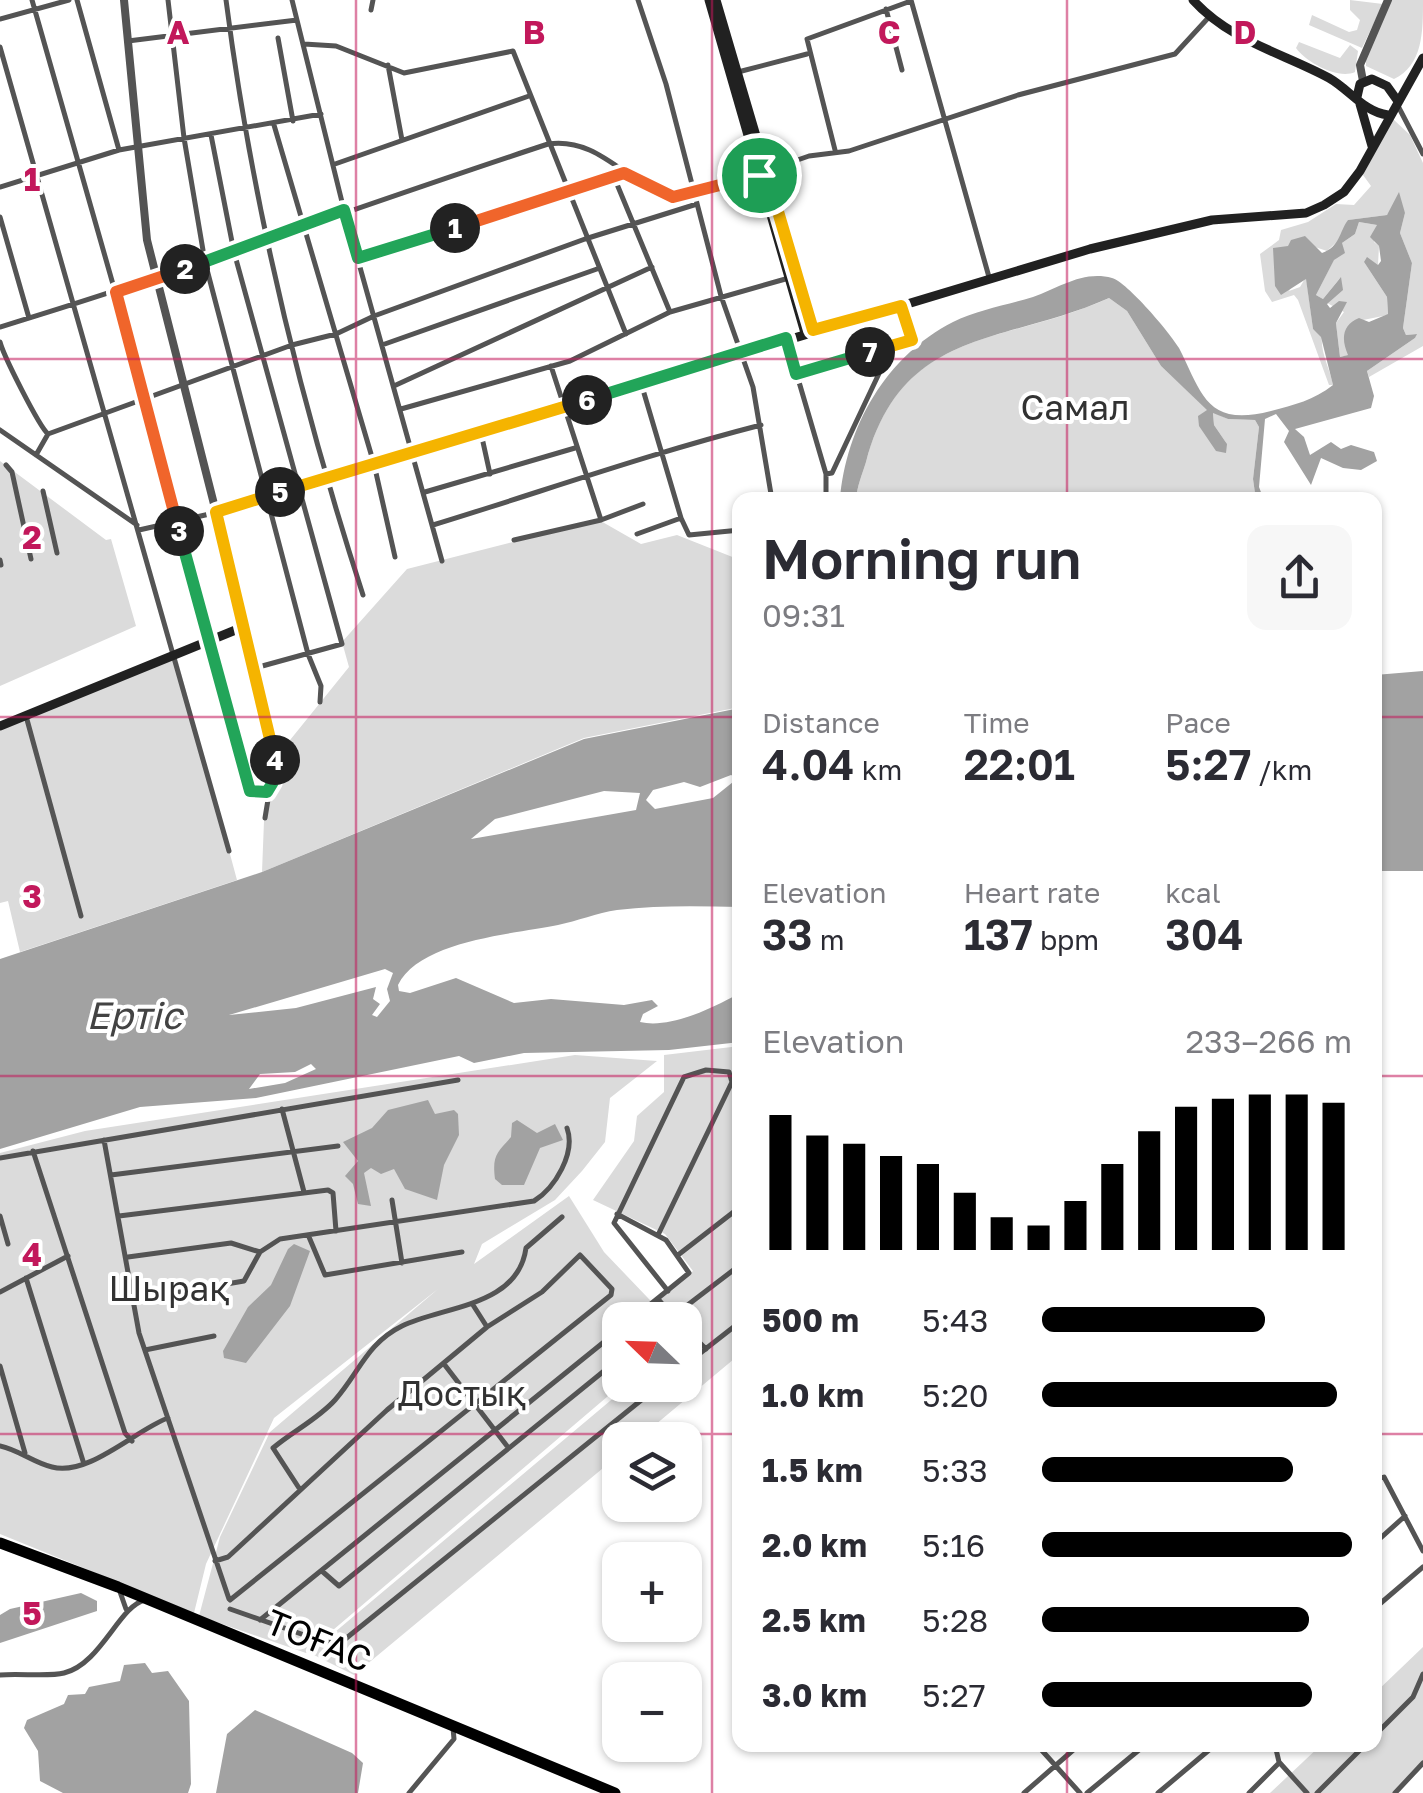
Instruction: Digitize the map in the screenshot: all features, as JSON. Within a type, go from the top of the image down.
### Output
[{"type":"highway","name":"ТОҒАС","points":[[0,1543],[118,1587],[615,1793]]},
{"type":"main road","points":[[712,0],[738,72],[789,278],[809,331]]},
{"type":"main road","points":[[712,0],[809,331]]},
{"type":"main road","points":[[1193,0],[1240,37],[1327,77],[1388,116]]},
{"type":"main road","points":[[0,726],[238,629],[244,619],[216,512],[990,277],[1212,220],[1306,213],[1344,192],[1423,58]]},
{"type":"main road","points":[[1327,77],[1387,86],[1408,84]]},
{"type":"main road","points":[[1365,82],[1358,99],[1372,146]]},
{"type":"main road","points":[[1387,86],[1397,101]]},
{"type":"street","points":[[32,0],[145,397],[250,791],[267,792],[273,782]]},
{"type":"street","points":[[0,19],[73,0],[119,150]]},
{"type":"street","points":[[0,430],[138,528],[216,512],[147,240],[124,0]]},
{"type":"street","points":[[168,0],[184,138],[206,262],[270,496],[308,654],[322,686],[320,702]]},
{"type":"street","points":[[226,0],[244,131],[265,239],[362,595]]},
{"type":"street","points":[[292,0],[344,210],[396,385],[442,561]]},
{"type":"street","points":[[370,10],[373,0]]},
{"type":"street","points":[[638,0],[721,296],[742,353],[761,425],[771,492]]},
{"type":"street","points":[[834,150],[807,39],[911,0],[990,277]]},
{"type":"street","points":[[1365,82],[1362,56],[1388,0]]},
{"type":"street","points":[[886,9],[902,70]]},
{"type":"street","points":[[0,327],[157,280],[344,210],[548,144],[570,141],[588,146],[664,196],[694,192],[834,150],[850,151],[944,119],[1175,54],[1210,16]]},
{"type":"street","points":[[128,40],[297,20]]},
{"type":"street","points":[[278,38],[292,121]]},
{"type":"street","points":[[302,44],[336,46],[404,73],[513,52],[626,334]]},
{"type":"street","points":[[0,46],[230,851]]},
{"type":"street","points":[[738,72],[808,54]]},
{"type":"street","points":[[388,66],[402,140]]},
{"type":"street","points":[[335,164],[528,96]]},
{"type":"street","points":[[1397,101],[1423,154]]},
{"type":"street","points":[[0,187],[119,150],[244,131],[322,114]]},
{"type":"street","points":[[1388,116],[1404,118]]},
{"type":"street","points":[[274,124],[374,464],[395,557]]},
{"type":"street","points":[[210,135],[234,252],[342,644],[255,668]]},
{"type":"street","points":[[358,258],[624,173]]},
{"type":"street","points":[[614,177],[670,312]]},
{"type":"street","points":[[36,455],[48,434],[145,397],[292,345],[336,334],[374,316],[585,239],[697,204]]},
{"type":"street","points":[[0,217],[28,318]]},
{"type":"street","points":[[396,385],[652,266]]},
{"type":"street","points":[[382,345],[598,269]]},
{"type":"street","points":[[400,410],[550,366],[670,312],[789,278]]},
{"type":"street","points":[[796,374],[912,340],[901,306]]},
{"type":"street","points":[[786,338],[826,474],[826,492]]},
{"type":"street","points":[[0,342],[39,426],[48,434]]},
{"type":"street","points":[[826,474],[832,473],[892,346]]},
{"type":"street","points":[[550,366],[601,520]]},
{"type":"street","points":[[641,384],[689,534],[732,531]]},
{"type":"street","points":[[433,526],[663,450],[761,425]]},
{"type":"street","points":[[480,432],[490,474]]},
{"type":"street","points":[[425,492],[576,447]]},
{"type":"street","points":[[6,465],[12,472],[31,559]]},
{"type":"street","points":[[42,491],[57,552]]},
{"type":"street","points":[[514,540],[601,520],[642,504]]},
{"type":"street","points":[[637,534],[681,518]]},
{"type":"street","points":[[244,619],[276,751],[264,818]]},
{"type":"street","points":[[26,716],[81,916]]},
{"type":"street","points":[[658,1235],[732,1082],[729,1072],[706,1070],[684,1078],[617,1214],[615,1227],[668,1292]]},
{"type":"street","points":[[0,1159],[33,1150],[458,1080]]},
{"type":"street","points":[[282,1109],[304,1192]]},
{"type":"street","points":[[134,1300],[244,1281],[260,1252],[280,1238],[534,1202],[553,1187],[570,1137],[567,1128]]},
{"type":"street","points":[[104,1140],[145,1350],[230,1600],[224,1631]]},
{"type":"street","points":[[111,1175],[338,1146]]},
{"type":"street","points":[[33,1150],[93,1345],[125,1434],[132,1441]]},
{"type":"street","points":[[119,1216],[332,1190],[336,1232]]},
{"type":"street","points":[[392,1200],[402,1263]]},
{"type":"street","points":[[678,1255],[732,1213]]},
{"type":"street","points":[[617,1214],[658,1235],[678,1255],[688,1275],[654,1302]]},
{"type":"street","points":[[0,1216],[8,1244]]},
{"type":"street","points":[[299,1488],[274,1448],[335,1400],[380,1338],[405,1324],[473,1305],[508,1281],[524,1263],[526,1248],[562,1217]]},
{"type":"street","points":[[308,1236],[325,1275],[462,1252]]},
{"type":"street","points":[[128,1257],[231,1243],[260,1252]]},
{"type":"street","points":[[215,1561],[228,1557],[299,1488],[487,1327],[542,1292],[580,1255],[612,1289],[611,1295],[230,1600]]},
{"type":"street","points":[[0,1292],[68,1256]]},
{"type":"street","points":[[693,1302],[732,1270]]},
{"type":"street","points":[[26,1278],[83,1462]]},
{"type":"street","points":[[473,1305],[487,1327]]},
{"type":"street","points":[[702,1352],[732,1328]]},
{"type":"street","points":[[145,1350],[214,1336]]},
{"type":"street","points":[[260,1620],[602,1343]]},
{"type":"street","points":[[702,1345],[706,1349]]},
{"type":"street","points":[[444,1364],[508,1446]]},
{"type":"street","points":[[0,1366],[26,1452]]},
{"type":"street","points":[[322,1572],[339,1586],[602,1372]]},
{"type":"street","points":[[230,1609],[326,1643],[338,1642],[639,1402]]},
{"type":"street","points":[[0,1446],[26,1452],[58,1468],[132,1441],[152,1424],[168,1418]]},
{"type":"street","points":[[1382,1478],[1423,1551]]},
{"type":"street","points":[[1382,1538],[1406,1516]]},
{"type":"street","points":[[1382,1602],[1423,1566]]},
{"type":"street","points":[[118,1587],[126,1609]]},
{"type":"street","points":[[0,1675],[65,1673],[109,1640],[126,1609],[148,1600]]},
{"type":"street","points":[[1382,1728],[1413,1697],[1423,1674]]},
{"type":"street","points":[[409,1793],[454,1739],[448,1722]]},
{"type":"street","points":[[1043,1752],[1080,1793]]},
{"type":"street","points":[[1024,1793],[1071,1752]]},
{"type":"street","points":[[1088,1793],[1137,1752]]},
{"type":"street","points":[[1158,1793],[1206,1752]]},
{"type":"street","points":[[1277,1752],[1279,1762],[1306,1793]]},
{"type":"street","points":[[1317,1793],[1358,1752]]},
{"type":"street","points":[[1249,1793],[1279,1762]]},
{"type":"street","points":[[1395,1793],[1423,1764]]},
{"type":"green space","points":[[1350,0],[1383,4],[1362,48],[1309,25],[1312,15],[1349,32],[1357,30],[1360,20],[1350,10]]},
{"type":"green space","points":[[1391,0],[1423,0],[1416,56],[1404,73],[1394,79],[1366,66],[1366,55]]},
{"type":"green space","points":[[1299,42],[1340,58],[1350,45],[1358,51],[1355,72],[1340,74],[1315,64],[1296,48]]},
{"type":"green space","points":[[1393,119],[1410,135],[1423,163],[1423,346],[1369,377],[1367,371],[1415,338],[1416,334],[1406,335],[1403,328],[1412,263],[1400,233],[1405,213],[1395,207],[1387,215],[1348,220],[1344,235],[1327,251],[1315,247],[1289,291],[1300,287],[1306,277],[1313,329],[1322,336],[1333,385],[1329,385],[1298,300],[1294,295],[1272,302],[1265,291],[1260,254],[1279,240],[1281,230],[1308,222],[1336,204],[1354,205],[1371,186],[1363,175]]},
{"type":"green space","points":[[1359,222],[1377,225],[1374,242],[1379,246],[1378,265],[1364,262],[1387,297],[1388,315],[1363,320],[1349,355],[1340,357],[1336,323],[1344,312],[1327,303],[1340,278],[1323,299],[1316,295],[1342,243],[1355,234]]},
{"type":"green space","name":"Самал","points":[[1109,298],[1127,311],[1161,366],[1208,410],[1199,416],[1227,444],[1214,425],[1213,412],[1228,419],[1255,420],[1259,427],[1255,492],[857,492],[882,418],[904,386],[931,363],[995,335]]},
{"type":"green space","points":[[0,461],[106,540],[111,539],[136,626],[0,686]]},
{"type":"green space","points":[[599,520],[641,544],[677,535],[732,557],[732,709],[584,738],[262,872],[264,821],[282,750],[349,667],[342,642],[407,569]]},
{"type":"green space","points":[[177,658],[237,880],[20,952],[8,901],[0,903],[0,726]]},
{"type":"green space","points":[[732,1047],[732,1361],[702,1386],[702,1302],[658,1299],[693,1271],[665,1234],[593,1200],[634,1141],[637,1116],[664,1092],[664,1055]]},
{"type":"green space","name":"Шырақ","points":[[575,1055],[657,1061],[610,1098],[605,1142],[582,1171],[555,1200],[482,1244],[474,1264],[569,1196],[604,1252],[652,1302],[602,1302],[602,1401],[306,1653],[199,1616],[220,1537],[270,1432],[438,1289],[274,1418],[206,1564],[194,1613],[0,1534],[0,1153],[85,1131]]},
{"type":"green space","points":[[609,1402],[683,1402],[659,1422],[602,1422],[602,1469],[354,1675],[310,1653]]},
{"type":"green space","points":[[1423,1647],[1423,1763],[1394,1793],[1270,1793],[1314,1752],[1382,1752],[1382,1686]]},
{"type":"water","points":[[1399,192],[1405,213],[1400,233],[1412,263],[1403,328],[1406,335],[1417,334],[1367,371],[1374,396],[1371,408],[1295,429],[1304,437],[1310,455],[1331,442],[1341,449],[1351,445],[1374,452],[1377,461],[1361,470],[1343,468],[1321,458],[1311,485],[1284,442],[1289,431],[1276,414],[1265,419],[1261,492],[1255,492],[1259,427],[1255,420],[1228,419],[1213,413],[1214,425],[1227,444],[1226,453],[1216,451],[1199,426],[1198,416],[1207,410],[1161,366],[1127,311],[1109,298],[962,347],[931,363],[904,386],[882,418],[857,492],[841,492],[861,421],[889,374],[908,354],[929,336],[962,318],[1081,278],[1112,278],[1138,298],[1179,348],[1201,392],[1219,410],[1249,415],[1288,407],[1319,395],[1333,385],[1321,337],[1313,329],[1306,279],[1281,295],[1275,286],[1273,248],[1288,246],[1291,240],[1305,236],[1322,253],[1336,243],[1348,220],[1387,215]],"holes":[[[1359,222],[1377,225],[1370,237],[1379,246],[1381,261],[1378,265],[1367,257],[1364,262],[1387,297],[1388,314],[1369,322],[1359,318],[1349,324],[1344,338],[1348,355],[1340,357],[1336,323],[1347,302],[1339,301],[1330,308],[1327,304],[1343,290],[1341,277],[1323,299],[1316,295],[1334,260],[1345,253],[1342,243],[1355,234]]]},
{"type":"water","points":[[1423,671],[1423,871],[1382,871],[1382,674]]},
{"type":"water","name":"Ертіс","points":[[732,710],[732,775],[700,787],[684,782],[653,790],[646,800],[655,809],[713,798],[732,783],[732,907],[617,910],[494,936],[426,958],[409,970],[398,985],[399,991],[410,993],[456,978],[514,1003],[551,999],[624,1005],[652,1000],[658,1006],[643,1014],[640,1022],[652,1023],[691,1016],[732,997],[732,1043],[669,1050],[524,1053],[474,1063],[459,1056],[256,1098],[140,1107],[0,1149],[0,959],[262,872],[584,739]],"holes":[[[604,791],[640,793],[636,810],[471,839],[495,819]],[[385,969],[393,973],[387,989],[390,1001],[377,1017],[372,1015],[380,1004],[373,999],[376,987],[296,1008],[229,1015]],[[311,1064],[316,1069],[285,1083],[249,1089],[260,1074],[295,1072]]]},
{"type":"water","points":[[428,1100],[435,1114],[454,1110],[458,1114],[459,1135],[444,1165],[437,1200],[405,1189],[394,1169],[381,1174],[371,1168],[364,1173],[371,1206],[358,1204],[353,1184],[345,1176],[358,1161],[343,1142],[372,1128],[388,1110]]},
{"type":"water","points":[[517,1120],[537,1133],[555,1124],[563,1140],[540,1148],[524,1185],[502,1185],[495,1179],[495,1159],[511,1137],[512,1123]]},
{"type":"water","points":[[294,1244],[310,1251],[290,1306],[246,1363],[224,1358],[223,1351],[248,1307],[271,1285]]},
{"type":"water","points":[[81,1593],[97,1601],[97,1611],[0,1643],[0,1615],[10,1609]]},
{"type":"water","points":[[145,1663],[152,1673],[168,1671],[189,1701],[188,1793],[63,1793],[40,1781],[38,1751],[24,1728],[27,1720],[64,1704],[68,1695],[85,1694],[89,1687],[120,1681],[124,1665]]},
{"type":"water","points":[[255,1710],[352,1753],[363,1763],[358,1793],[216,1793],[227,1734]]},
{"type":"route","points":[[766,171],[813,330],[901,306],[912,340],[796,374],[786,338],[216,512],[276,751],[273,782],[267,792],[250,791],[116,292],[344,210],[358,258],[624,173],[654,192],[673,197],[759,175],[766,171]]},
{"type":"park label","name":"Достық","points":[[462,1393]]}]
